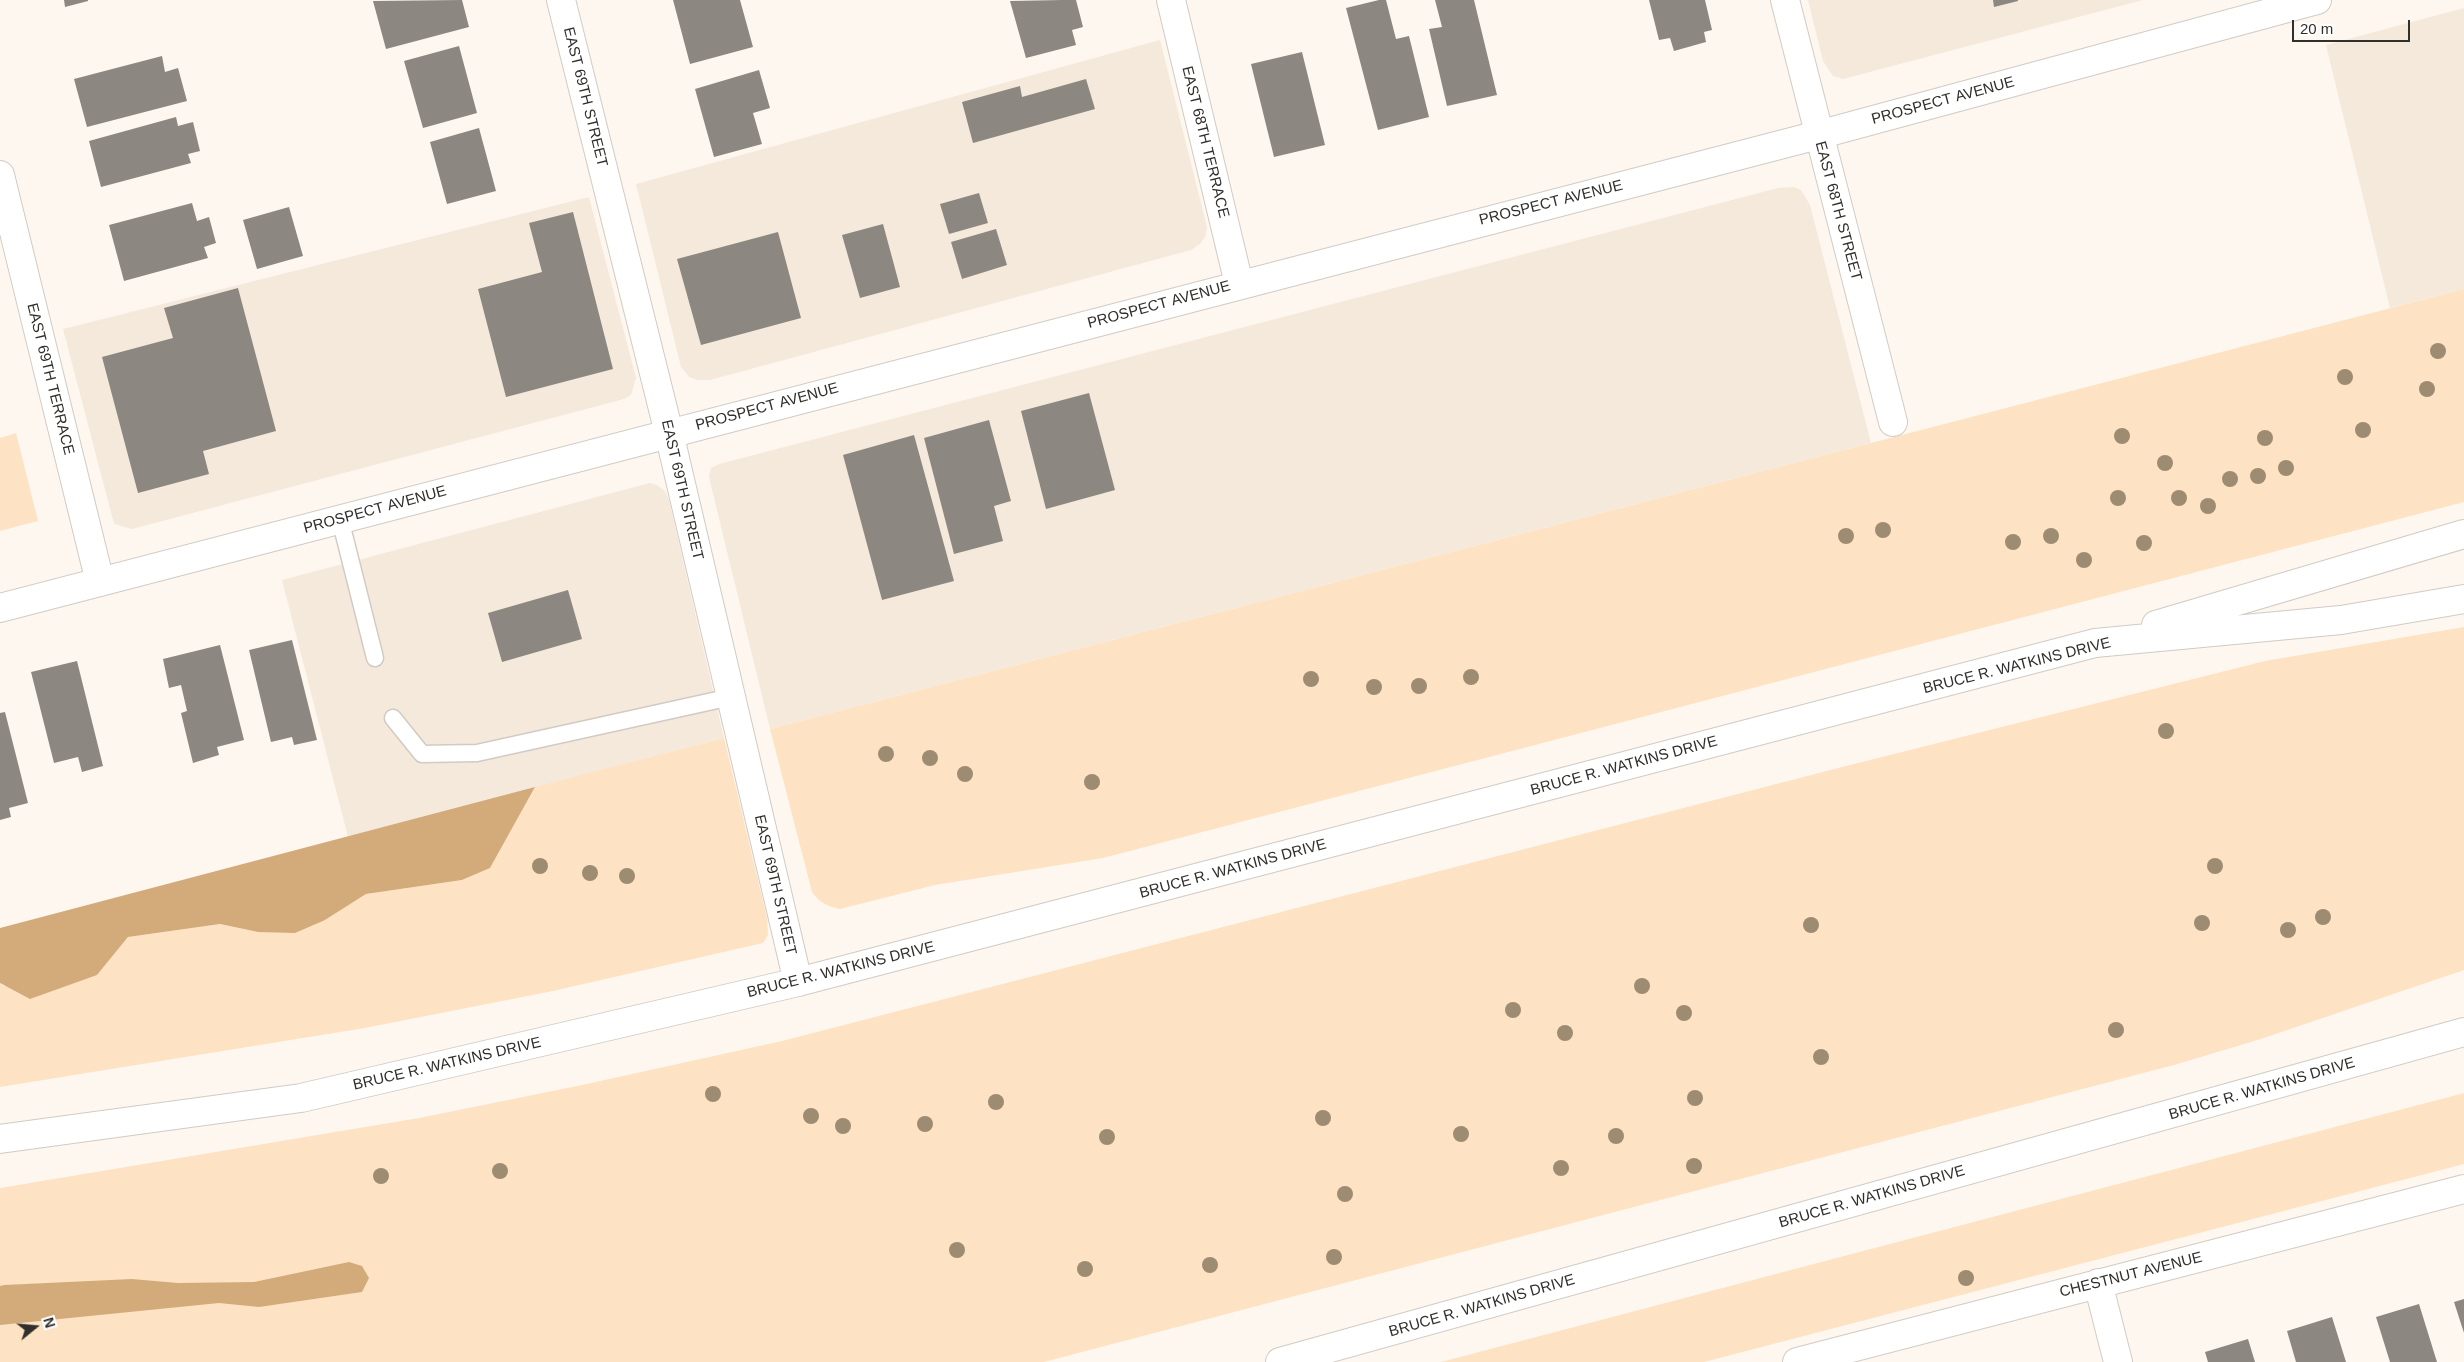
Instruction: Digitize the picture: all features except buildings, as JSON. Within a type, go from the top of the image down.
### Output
[{"type":"main road","name":"EAST 69TH STREET","points":[[561,0],[669,433],[798,982]]},
{"type":"main road","name":"EAST 68TH TERRACE","points":[[1171,0],[1239,284]]},
{"type":"main road","name":"EAST 68TH STREET","points":[[1785,0],[1818,135],[1893,422]]},
{"type":"main road","name":"PROSPECT AVENUE","points":[[0,608],[1239,284],[1818,135],[2317,0]]},
{"type":"main road","name":"EAST 69TH TERRACE","points":[[0,175],[100,582]]},
{"type":"main road","points":[[2095,643],[2464,534]]},
{"type":"main road","name":"BRUCE R. WATKINS DRIVE","points":[[0,1138],[301,1098],[798,982],[2095,643],[2341,620],[2464,599]]},
{"type":"main road","name":"BRUCE R. WATKINS DRIVE","points":[[1280,1362],[2461,1033]]},
{"type":"main road","name":"CHESTNUT AVENUE","points":[[1798,1362],[2464,1189]]},
{"type":"main road","points":[[2098,1283],[2118,1362]]},
{"type":"lane","points":[[340,520],[375,658]]},
{"type":"lane","points":[[393,718],[422,754],[477,754],[731,696]]},
{"type":"shaded area","points":[[1808,0],[2143,0],[1843,79],[1833,76],[1823,61]]},
{"type":"shaded area","points":[[2464,8],[2464,289],[2390,308],[2326,45]]},
{"type":"shaded area","points":[[1160,40],[1207,227],[1205,237],[1200,244],[1191,250],[710,380],[697,380],[689,377],[681,367],[636,184]]},
{"type":"shaded area","points":[[1794,187],[1801,190],[1810,205],[1871,443],[770,729],[709,477],[711,468],[719,464],[1778,188]]},
{"type":"shaded area","points":[[589,197],[636,378],[631,395],[624,399],[132,529],[114,524],[63,329]]},
{"type":"shaded area","points":[[2464,289],[2464,502],[1103,858],[935,885],[840,909],[824,904],[812,892],[770,729]]},
{"type":"shaded area","points":[[16,433],[38,521],[0,531],[0,438]]},
{"type":"shaded area","points":[[650,483],[657,485],[665,491],[669,500],[724,738],[348,837],[282,580]]},
{"type":"shaded area","points":[[2464,627],[2464,970],[2261,1039],[2174,1065],[1044,1362],[0,1362],[0,1188],[419,1118],[582,1085],[782,1041],[1842,767],[2265,661]]},
{"type":"shaded area","points":[[724,738],[767,918],[768,935],[763,943],[553,991],[365,1028],[0,1087],[0,983],[3,986],[97,975],[128,937],[220,924],[258,932],[325,920],[366,894],[462,880],[490,868],[535,787]]},
{"type":"shaded area","points":[[535,787],[490,868],[462,880],[366,894],[325,920],[295,933],[258,932],[220,924],[128,937],[97,975],[30,999],[0,983],[0,928]]},
{"type":"shaded area","points":[[2464,1093],[2464,1164],[1704,1362],[1441,1362]]},
{"type":"shaded area","points":[[349,1262],[362,1266],[369,1278],[362,1292],[259,1307],[219,1303],[0,1325],[0,1286],[4,1285],[132,1279],[178,1283],[254,1282]]}]
